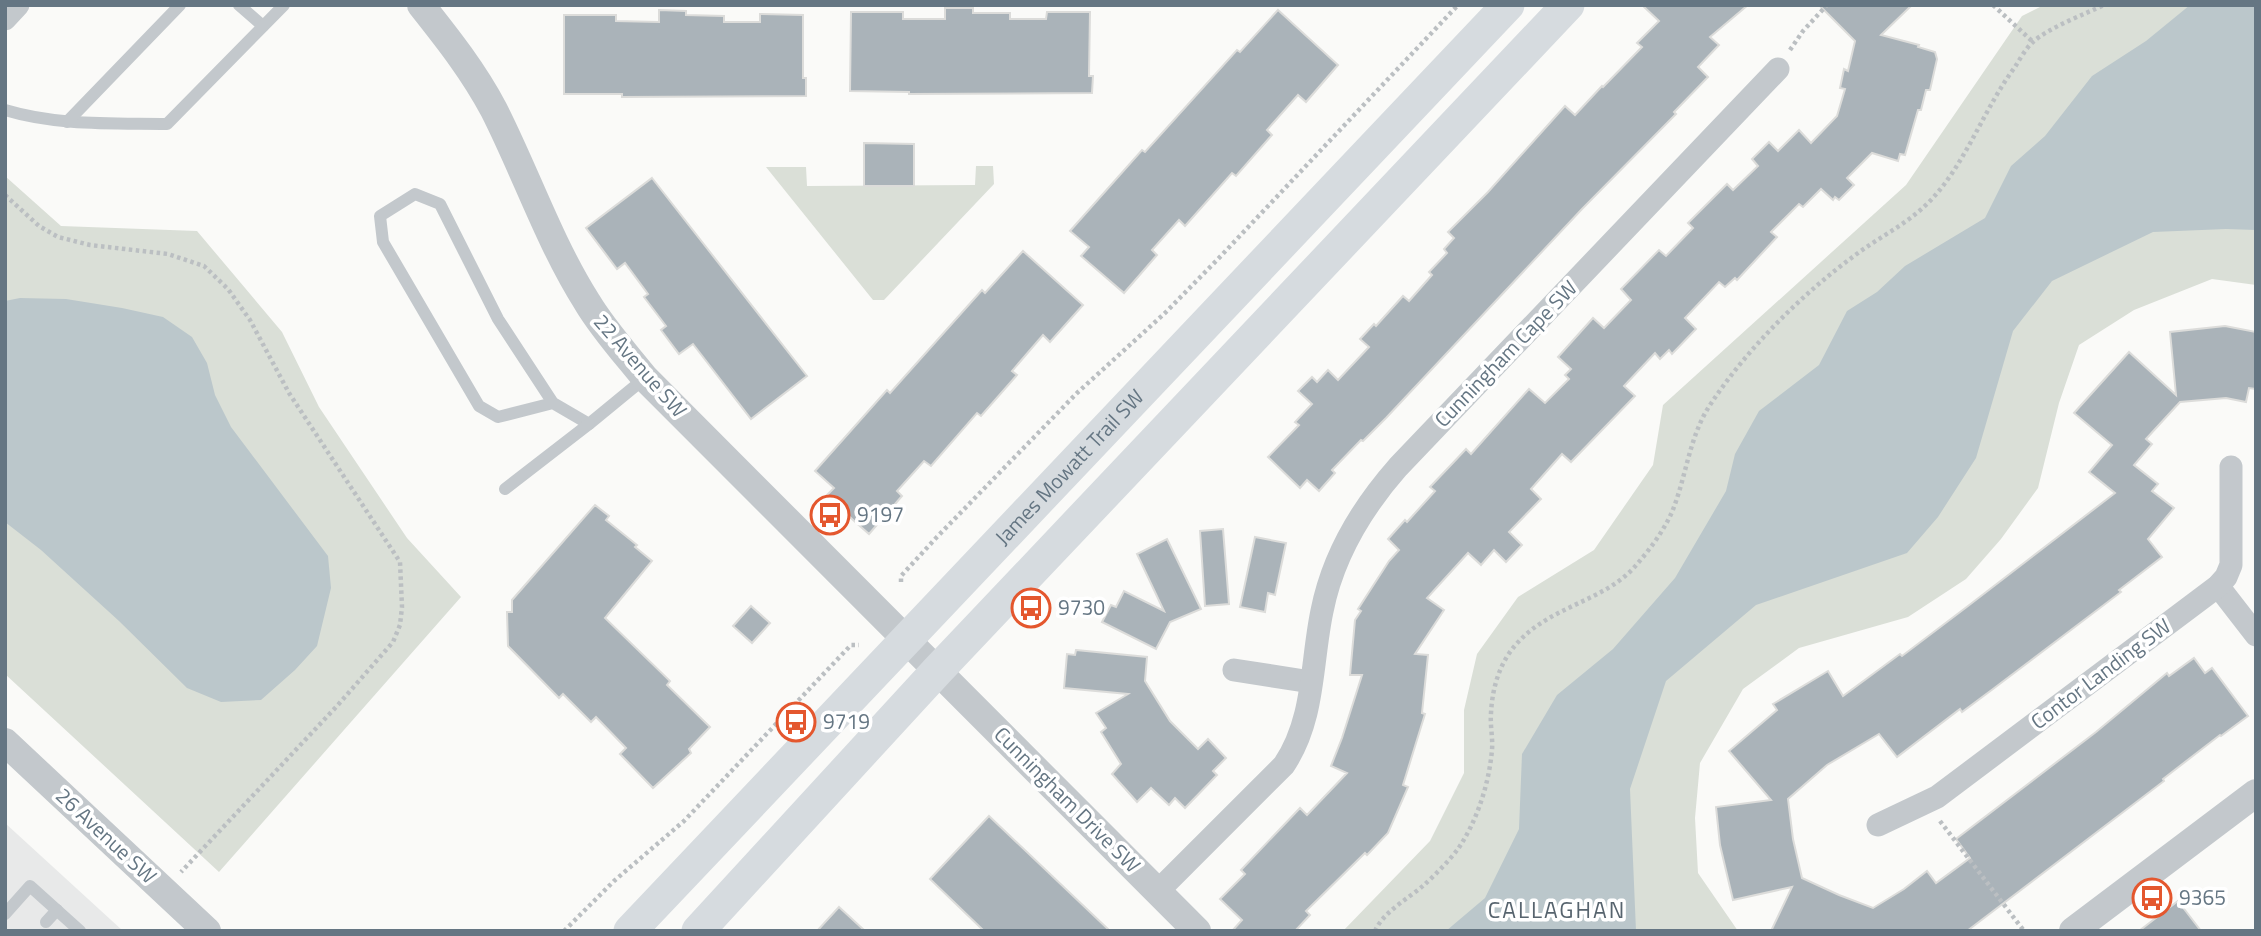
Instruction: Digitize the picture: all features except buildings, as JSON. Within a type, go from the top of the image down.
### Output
[{"type":"main road","name":"James Mowatt Trail SW","points":[[630,931],[1508,5]]},
{"type":"main road","name":"James Mowatt Trail SW","points":[[698,931],[937,671],[1568,5]]},
{"type":"street","points":[[5,19],[19,5]]},
{"type":"street","name":"22 Avenue SW","points":[[421,5],[460,53],[488,99],[562,258],[604,328],[645,378],[937,671]]},
{"type":"street","name":"Cunningham Cape SW","points":[[1158,891],[1284,765],[1295,748],[1302,733],[1310,700],[1327,589],[1349,533],[1371,499],[1398,467],[1778,69]]},
{"type":"street","points":[[2231,467],[2231,565],[2227,577],[2218,586],[2256,635]]},
{"type":"street","name":"Contor Landing SW","points":[[1878,825],[1926,803],[2218,586]]},
{"type":"street","points":[[1234,670],[1311,682]]},
{"type":"street","name":"Cunningham Drive SW","points":[[937,671],[1197,931]]},
{"type":"street","name":"26 Avenue SW","points":[[5,742],[206,931]]},
{"type":"street","points":[[2075,930],[2256,793]]},
{"type":"lane","points":[[67,122],[180,5]]},
{"type":"lane","points":[[239,5],[263,26]]},
{"type":"lane","points":[[5,110],[26,117],[67,122],[167,124],[284,5]]},
{"type":"lane","points":[[553,402],[498,417],[479,406],[383,242],[380,216],[415,194],[440,204],[498,319],[553,402],[589,424]]},
{"type":"lane","points":[[505,489],[645,378]]},
{"type":"lane","points":[[5,914],[30,886],[80,931]]},
{"type":"lane","points":[[46,922],[57,910]]},
{"type":"path","points":[[901,582],[901,576],[964,509],[1077,393],[1210,268],[1458,5]]},
{"type":"path","points":[[1778,69],[1803,31],[1826,5]]},
{"type":"path","points":[[1993,5],[2033,42]]},
{"type":"path","points":[[1375,931],[1383,919],[1426,884],[1457,849],[1477,813],[1488,778],[1493,748],[1491,713],[1497,675],[1509,654],[1538,623],[1608,588],[1636,567],[1657,539],[1672,512],[1696,430],[1711,402],[1772,328],[1854,255],[1910,220],[1932,199],[1952,175],[1998,90],[2033,42],[2104,5]]},
{"type":"path","points":[[5,195],[38,226],[58,237],[90,245],[168,254],[204,266],[228,289],[250,320],[289,393],[400,562],[402,607],[400,625],[393,642],[337,706],[192,858]]},
{"type":"path","points":[[564,931],[614,881],[684,821],[851,645],[859,645]]},
{"type":"path","points":[[1926,803],[2024,931]]},
{"type":"shaded area","points":[[2044,5],[2256,5],[2256,285],[2212,279],[2134,310],[2079,345],[2059,403],[2038,488],[2001,539],[1966,579],[1908,617],[1799,648],[1743,689],[1700,763],[1695,818],[1698,873],[1738,931],[1343,931],[1430,841],[1464,773],[1464,710],[1477,654],[1518,597],[1594,550],[1653,465],[1663,405],[1906,185],[2022,16]]},
{"type":"shaded area","points":[[2190,5],[2256,5],[2256,230],[2153,232],[2052,281],[2013,331],[1976,458],[1938,517],[1907,553],[1756,605],[1666,681],[1630,789],[1636,931],[1446,931],[1485,898],[1519,829],[1522,754],[1557,695],[1613,649],[1675,578],[1726,491],[1735,454],[1759,411],[1819,365],[1847,311],[1877,292],[1905,266],[1985,218],[2011,166],[2045,136],[2092,76],[2146,41]]},
{"type":"shaded area","points":[[976,166],[993,166],[994,184],[884,300],[873,300],[766,167],[806,167],[807,186],[975,185]]},
{"type":"shaded area","points":[[5,176],[61,226],[197,231],[282,332],[319,407],[407,538],[461,597],[219,872],[5,674]]},
{"type":"shaded area","points":[[20,298],[66,299],[163,317],[192,337],[207,363],[215,395],[231,427],[328,556],[331,588],[317,646],[261,700],[221,702],[187,688],[119,621],[41,550],[5,522],[5,301]]},
{"type":"shaded area","points":[[5,823],[123,931],[5,931]]},
{"type":"place","name":"9197","points":[[830,515]]},
{"type":"place","name":"9730","points":[[1031,608]]},
{"type":"place","name":"9719","points":[[796,722]]},
{"type":"place","name":"9365","points":[[2152,898]]},
{"type":"district","name":"CALLAGHAN","points":[[1557,910]]}]
